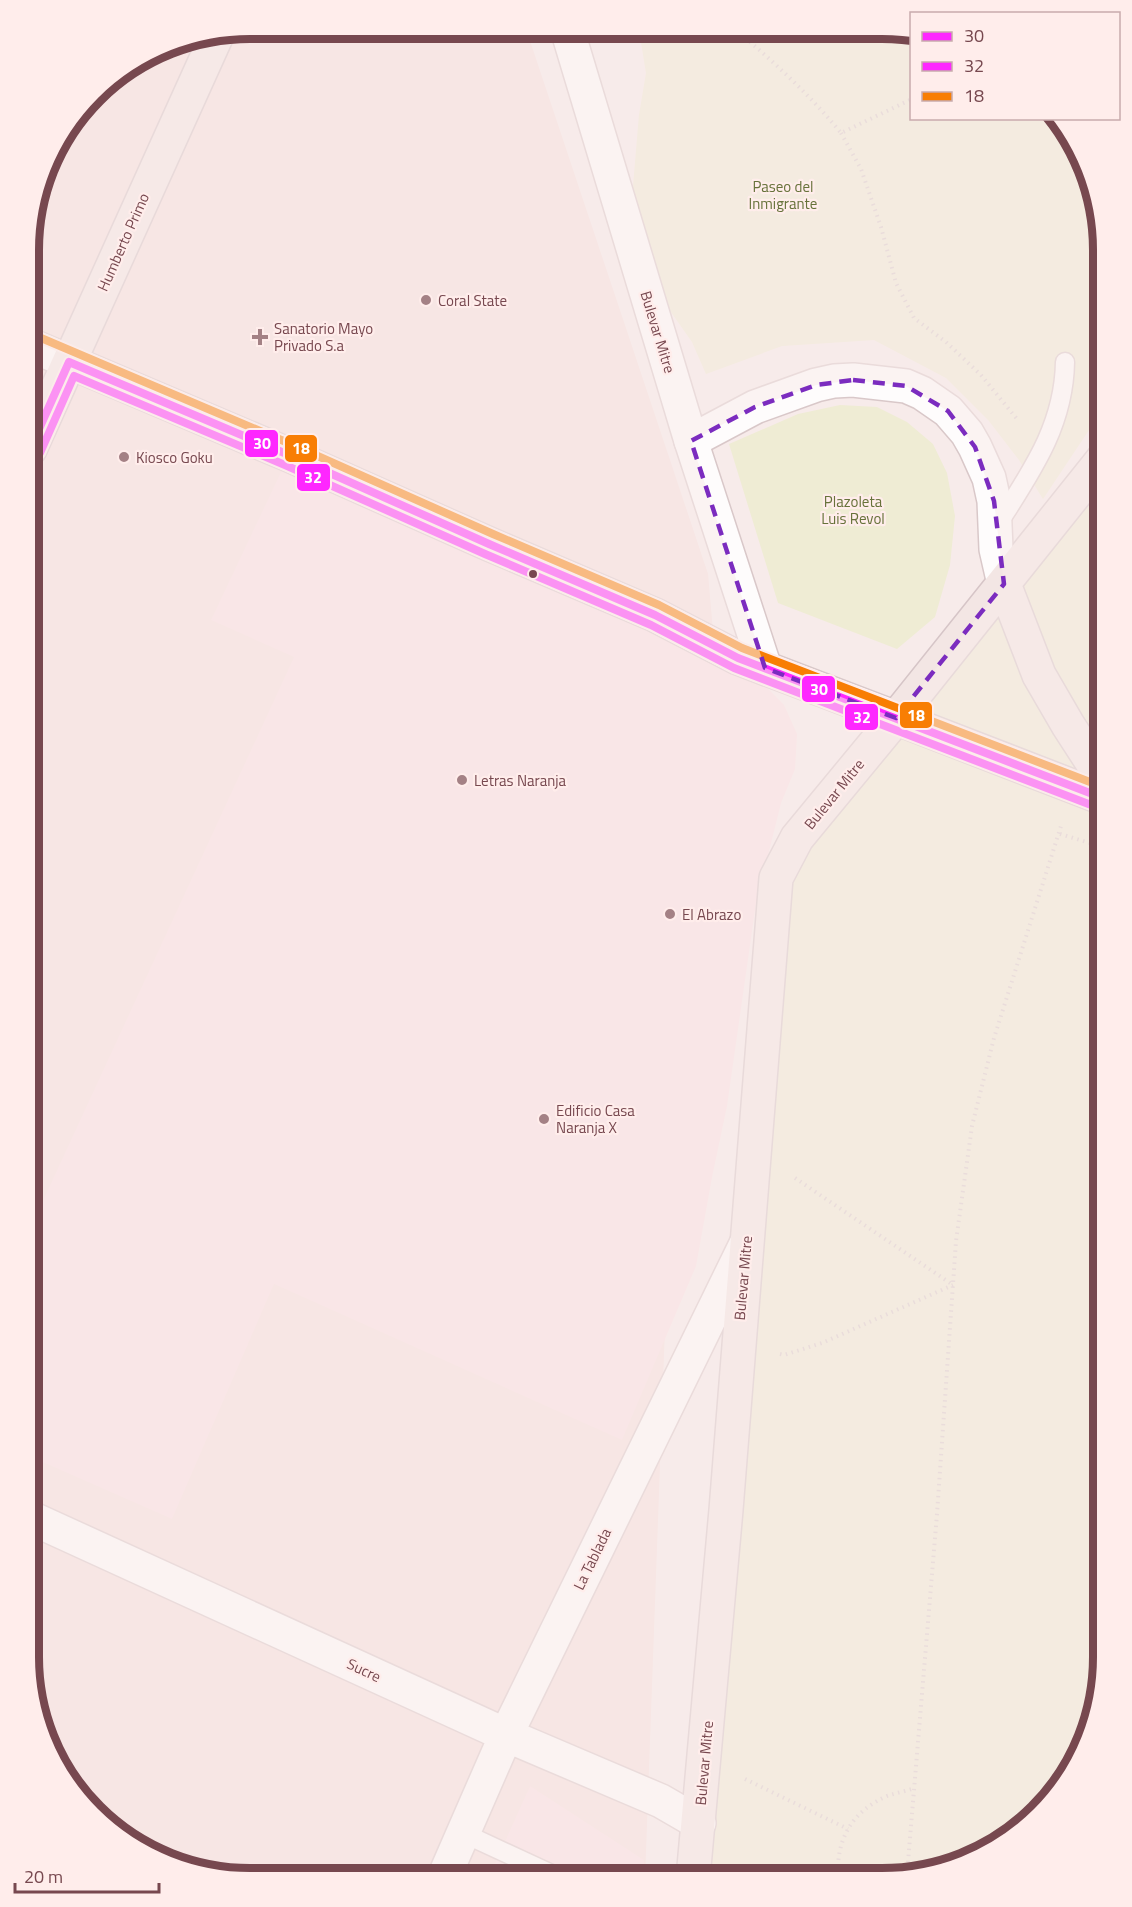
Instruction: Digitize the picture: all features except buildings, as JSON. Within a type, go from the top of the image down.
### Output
[{"type":"main road","name":"Humberto Primo","points":[[39,429],[214,42]]},
{"type":"main road","name":"Bulevar Mitre","points":[[694,1868],[726,1510],[776,878],[797,838],[1093,472]]},
{"type":"main road","points":[[1004,584],[1039,675],[1093,764]]},
{"type":"main road","points":[[896,718],[1093,794]]},
{"type":"street","name":"Bulevar Mitre","points":[[570,39],[691,441],[765,668]]},
{"type":"street","points":[[39,349],[655,615],[738,658],[896,718]]},
{"type":"street","points":[[691,441],[755,407],[816,385],[834,381],[853,380],[906,386],[922,393],[948,411],[967,433],[989,478],[994,501],[996,549],[1004,584]]},
{"type":"street","name":"La Tablada","points":[[448,1868],[506,1736],[746,1244]]},
{"type":"street","name":"Sucre","points":[[39,1522],[506,1736],[661,1801],[699,1823]]},
{"type":"lane","points":[[996,528],[1040,459],[1057,415],[1065,384],[1065,362]]},
{"type":"lane","points":[[463,1833],[538,1868]]},
{"type":"path","points":[[746,39],[797,84],[841,133],[861,169],[881,227],[896,283],[914,318],[946,342],[981,375],[1014,414],[1040,459]]},
{"type":"path","points":[[841,133],[910,100]]},
{"type":"path","points":[[909,1866],[956,1241],[972,1126],[994,1038],[1060,834],[1070,786]]},
{"type":"path","points":[[1060,834],[1093,843]]},
{"type":"path","points":[[830,1202],[954,1285]]},
{"type":"path","points":[[784,1356],[822,1343],[954,1285]]},
{"type":"path","points":[[752,1782],[848,1829]]},
{"type":"path","points":[[837,1868],[843,1836],[859,1814],[887,1796],[915,1788]]},
{"type":"highlighted area","points":[[853,380],[906,386],[948,411],[975,447],[994,501],[1004,584],[896,718],[765,668],[691,441],[755,407],[816,385]]},
{"type":"shaded area","points":[[236,39],[529,39],[708,574],[718,690],[672,1131],[645,1868],[236,1868],[195,1861],[169,1852],[144,1840],[111,1816],[91,1796],[67,1763],[46,1712],[39,1671],[39,236],[46,195],[67,144],[91,111],[111,91],[144,67],[195,46]]},
{"type":"shaded area","points":[[289,455],[738,658],[784,705],[797,734],[795,769],[781,803],[756,903],[727,1106],[696,1266],[622,1440],[274,1284],[172,1519],[39,1460],[39,1209],[294,657],[211,620]]},
{"type":"shaded area","points":[[530,1786],[644,1860],[644,1868],[493,1868]]},
{"type":"green space","name":"Paseo del Inmigrante","points":[[640,39],[896,39],[910,41],[910,120],[1048,120],[1065,144],[1077,169],[1086,195],[1091,222],[1093,236],[1093,424],[1043,499],[1019,460],[989,421],[946,378],[874,340],[782,346],[706,374],[692,342],[659,295],[631,210],[639,115],[646,73]]},
{"type":"green space","name":"Plazoleta Luis Revol","points":[[840,405],[877,407],[907,422],[933,444],[947,473],[955,516],[950,565],[935,617],[897,649],[778,603],[729,444],[798,414]]},
{"type":"green space","points":[[1093,472],[1093,1671],[1086,1712],[1065,1763],[1041,1796],[1021,1816],[988,1840],[963,1852],[937,1861],[896,1868],[694,1868],[776,878]]},
{"type":"transit line","name":"18","points":[[39,337],[659,605],[742,648],[1093,783]]},
{"type":"transit line","name":"30","points":[[39,429],[69,362],[289,455],[655,615],[738,658],[1093,794]]},
{"type":"transit line","name":"32","points":[[40,453],[74,376],[285,465],[651,625],[734,668],[1093,806]]},
{"type":"place","name":"Coral State","points":[[426,300]]},
{"type":"place","name":"Sanatorio Mayo Privado S.a","points":[[260,337]]},
{"type":"place","name":"Kiosco Goku","points":[[124,457]]},
{"type":"place","name":"Letras Naranja","points":[[462,780]]},
{"type":"place","name":"El Abrazo","points":[[670,914]]},
{"type":"place","name":"Edificio Casa Naranja X","points":[[544,1119]]}]
